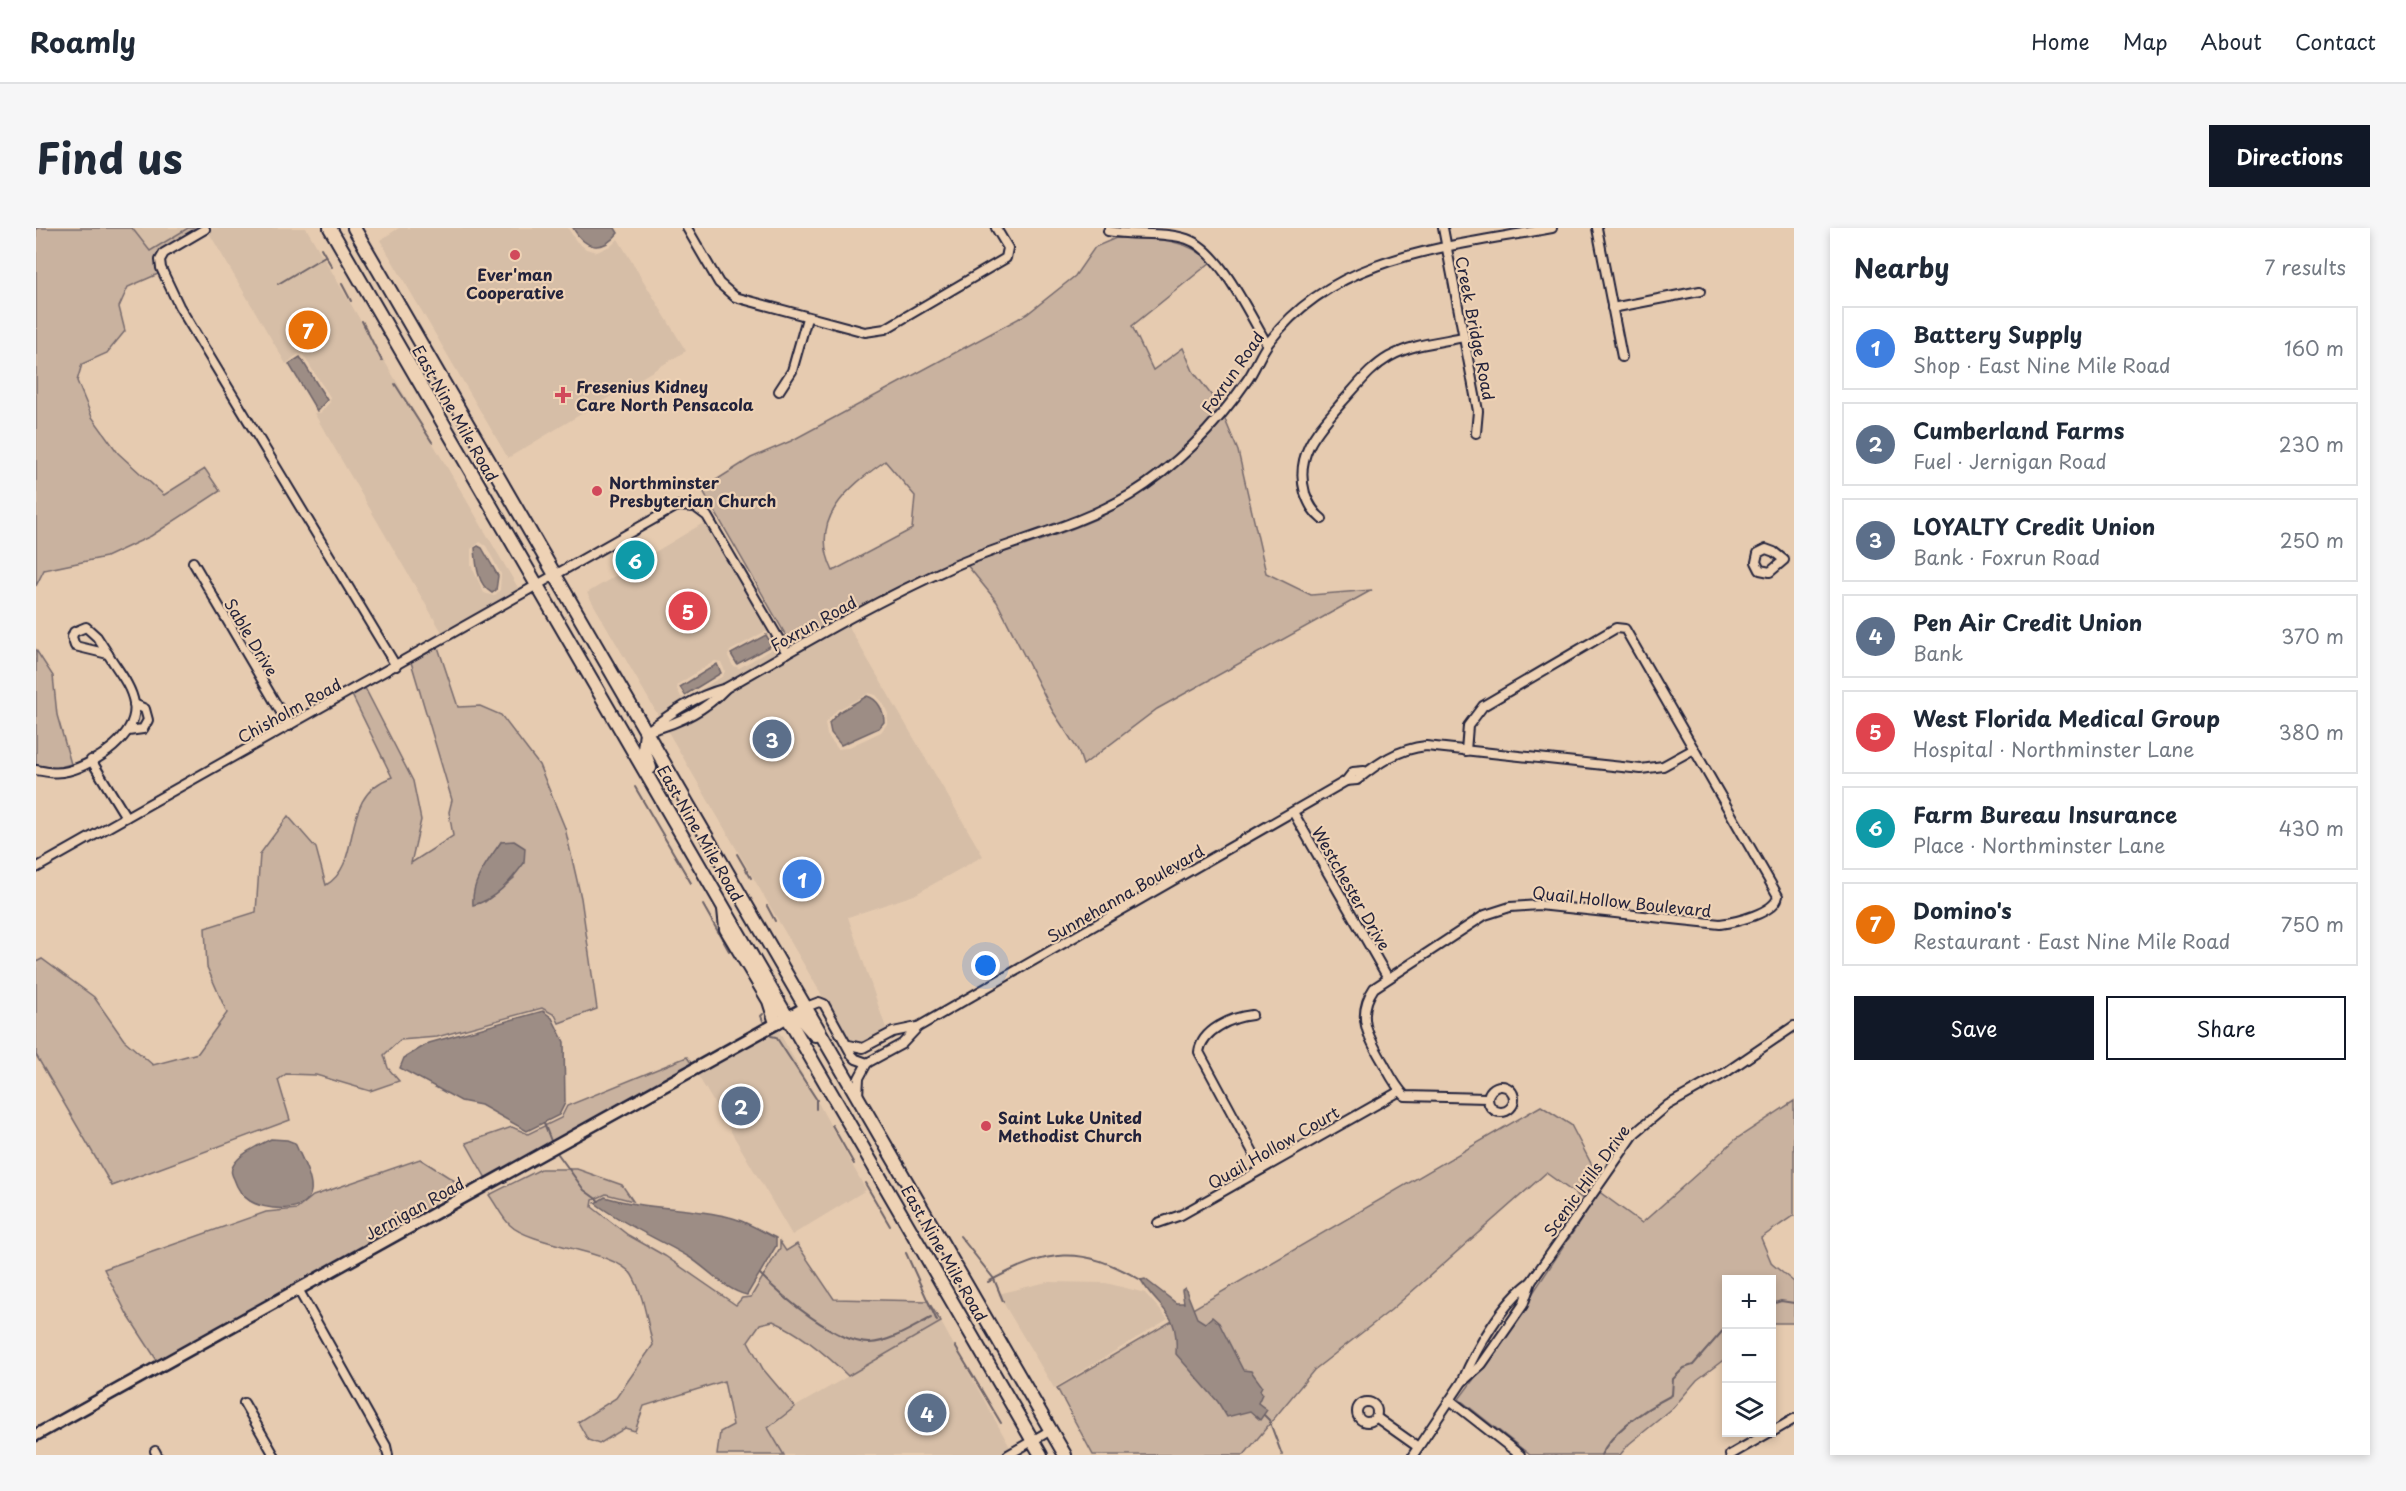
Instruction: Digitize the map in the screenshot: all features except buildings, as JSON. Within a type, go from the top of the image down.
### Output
[{"type":"main road","name":"East Nine Mile Road","points":[[330,228],[789,1016],[1041,1455]]},
{"type":"main road","name":"East Nine Mile Road","points":[[354,228],[1065,1455]]},
{"type":"main road","points":[[554,614],[567,624],[620,716],[628,724],[646,732],[644,750],[647,762],[714,888]]},
{"type":"main road","points":[[723,905],[726,929],[769,1001],[776,1023]]},
{"type":"main road","points":[[789,1016],[800,1018],[812,1030],[884,1156],[900,1170]]},
{"type":"street","points":[[687,228],[719,284],[727,291],[746,302],[865,332],[885,329],[1006,258],[1009,253],[996,228]]},
{"type":"street","name":"Creek Bridge Road","points":[[1443,228],[1478,411],[1476,433]]},
{"type":"street","name":"Foxrun Road","points":[[646,732],[673,724],[711,704],[726,688],[879,602],[934,575],[1001,548],[1084,520],[1133,493],[1181,456],[1206,432],[1249,377],[1268,344],[1313,298],[1345,278],[1390,260],[1552,228]]},
{"type":"street","points":[[1597,228],[1622,357]]},
{"type":"street","points":[[205,229],[164,253],[160,260],[160,268],[179,306],[396,666]]},
{"type":"street","points":[[1108,231],[1186,238],[1205,249],[1216,261],[1268,344]]},
{"type":"street","points":[[1612,308],[1700,291]]},
{"type":"street","points":[[779,391],[792,371],[807,318]]},
{"type":"street","points":[[1322,519],[1313,512],[1302,483],[1303,462],[1315,435],[1367,374],[1382,362],[1417,346],[1464,337]]},
{"type":"street","name":"Chisholm Road","points":[[36,868],[677,506],[695,507],[707,516],[787,653]]},
{"type":"street","points":[[1784,560],[1794,564]]},
{"type":"street","name":"Sable Drive","points":[[193,562],[289,726]]},
{"type":"street","points":[[108,654],[79,649],[72,642],[74,632],[81,627],[91,630],[108,654],[128,686],[134,704],[128,731]]},
{"type":"street","name":"Quail Hollow Boulevard","points":[[1400,1091],[1367,1034],[1364,1023],[1369,996],[1388,978],[1475,921],[1510,907],[1539,905],[1720,924],[1741,921],[1772,907],[1777,901],[1776,892],[1628,632],[1621,628],[1483,706],[1468,726],[1466,751]]},
{"type":"street","points":[[36,770],[66,772],[92,760],[128,731],[143,729],[148,720],[145,709],[134,704]]},
{"type":"street","name":"Sunnehanna Boulevard","points":[[867,1062],[902,1044],[918,1027],[1346,782],[1353,772],[1364,771],[1395,754],[1414,748],[1466,751],[1646,769],[1663,766],[1694,749]]},
{"type":"street","points":[[92,760],[126,817]]},
{"type":"street","name":"Westchester Drive","points":[[1293,812],[1388,978]]},
{"type":"street","points":[[806,1007],[819,1002],[824,1004],[856,1059],[867,1062],[859,1078],[858,1098]]},
{"type":"street","name":"Jernigan Road","points":[[36,1435],[806,1007]]},
{"type":"street","points":[[1252,1015],[1232,1020],[1207,1035],[1200,1045],[1199,1052],[1262,1169]]},
{"type":"street","name":"Scenic Hills Drive","points":[[1413,1455],[1462,1382],[1473,1355],[1511,1299],[1531,1282],[1635,1133],[1668,1105],[1725,1073],[1794,1026]]},
{"type":"street","name":"Sunnehanna Boulevard","points":[[849,1045],[863,1048],[893,1032],[918,1027]]},
{"type":"street","points":[[1400,1091],[1405,1096],[1413,1097],[1487,1098]]},
{"type":"street","name":"Quail Hollow Court","points":[[1158,1223],[1181,1215],[1400,1091]]},
{"type":"street","name":"Scenic Hills Drive","points":[[1462,1382],[1482,1364],[1523,1305],[1531,1282]]},
{"type":"street","points":[[298,1289],[386,1446],[388,1455]]},
{"type":"street","points":[[1450,1400],[1520,1455]]},
{"type":"street","points":[[244,1403],[274,1455]]},
{"type":"street","points":[[1377,1418],[1418,1447]]},
{"type":"street","points":[[1776,1429],[1794,1419]]},
{"type":"street","points":[[1008,1455],[1051,1430]]},
{"type":"street","points":[[1730,1455],[1762,1437]]},
{"type":"shaded area","points":[[36,228],[132,228],[150,251],[188,228],[198,228],[175,240],[162,251],[156,265],[158,274],[128,287],[119,307],[125,331],[107,353],[82,364],[77,381],[92,417],[118,453],[164,495],[205,469],[220,491],[151,536],[106,557],[44,570],[36,586]]},
{"type":"shaded area","points":[[132,228],[188,228],[150,251]]},
{"type":"shaded area","points":[[210,228],[306,228],[520,591],[443,634],[314,413],[320,413],[330,402],[330,397],[303,355],[298,354],[286,364],[208,231]],"holes":[[[480,542],[486,546],[501,574],[500,590],[494,596],[484,593],[471,565],[471,549]]]},
{"type":"shaded area","points":[[399,228],[568,228],[576,241],[586,249],[597,252],[612,245],[618,239],[686,351],[508,458],[380,240]]},
{"type":"shaded area","points":[[573,228],[615,228],[618,233],[606,244],[594,246],[583,240]]},
{"type":"shaded area","points":[[1116,238],[1166,241],[1190,247],[1211,262],[1132,326],[1153,370],[1183,348],[1193,371],[1221,408],[1175,456],[1122,496],[1067,522],[936,569],[873,600],[792,646],[702,489],[751,458],[791,441],[1027,314],[1075,276],[1095,247]],"holes":[[[885,461],[915,496],[912,529],[833,571],[826,553],[825,536],[828,521],[835,507],[857,482]]]},
{"type":"shaded area","points":[[300,357],[327,400],[317,411],[289,364]]},
{"type":"shaded area","points":[[1224,417],[1238,451],[1266,573],[1311,595],[1372,590],[1157,709],[1083,765],[1078,750],[1052,710],[997,602],[967,565],[1070,530],[1124,504],[1178,464]]},
{"type":"shaded area","points":[[705,522],[769,632],[764,632],[730,651],[728,656],[733,666],[739,668],[774,648],[775,644],[780,652],[727,683],[703,690],[659,717],[587,593]],"holes":[[[715,661],[721,662],[725,671],[723,676],[687,698],[681,697],[677,689],[678,684]]]},
{"type":"shaded area","points":[[478,546],[482,548],[498,576],[496,590],[492,593],[483,585],[478,573],[475,548]]},
{"type":"shaded area","points":[[847,624],[983,856],[914,895],[848,917],[887,1031],[862,1044],[852,1042],[824,999],[667,730],[713,708],[731,690]],"holes":[[[869,693],[876,695],[888,714],[887,724],[881,732],[847,748],[838,749],[827,735],[825,723],[837,710]]]},
{"type":"shaded area","points":[[766,635],[772,645],[737,664],[731,654]]},
{"type":"shaded area","points":[[438,647],[458,707],[480,706],[501,715],[539,765],[565,828],[581,898],[597,1009],[559,1023],[555,1015],[542,1008],[437,1037],[400,1040],[384,1055],[388,1068],[399,1081],[370,1091],[316,1075],[286,1074],[278,1080],[290,1120],[112,1186],[36,1055],[36,962],[42,959],[94,997],[124,1040],[153,1065],[198,1053],[227,1013],[207,967],[205,928],[256,912],[260,854],[288,816],[316,848],[326,885],[338,875],[345,861],[357,813],[364,799],[375,786],[392,777],[352,695],[365,688],[413,781],[421,820],[411,863],[453,836],[449,812],[452,800],[411,662]],"holes":[[[501,842],[514,878],[485,902],[478,879]]]},
{"type":"shaded area","points":[[36,650],[53,676],[57,715],[71,764],[56,768],[36,765]]},
{"type":"shaded area","points":[[717,664],[721,673],[685,695],[680,687]]},
{"type":"shaded area","points":[[867,696],[880,706],[884,722],[879,728],[841,745],[831,733],[829,723],[839,712]]},
{"type":"shaded area","points":[[514,841],[525,848],[524,863],[508,883],[495,894],[473,905],[475,888],[486,864],[501,842]]},
{"type":"shaded area","points":[[543,1011],[552,1018],[564,1042],[565,1103],[559,1115],[527,1131],[481,1105],[461,1101],[400,1068],[404,1058],[429,1043]]},
{"type":"shaded area","points":[[777,1028],[866,1190],[792,1235],[697,1074]]},
{"type":"shaded area","points":[[687,1057],[693,1066],[487,1180],[466,1143],[512,1127],[528,1134],[561,1118],[567,1106]]},
{"type":"shaded area","points":[[1794,1101],[1794,1215],[1761,1238],[1772,1264],[1794,1282],[1794,1323],[1776,1323],[1776,1275],[1722,1275],[1722,1361],[1697,1380],[1673,1408],[1629,1444],[1620,1455],[1530,1455],[1459,1399],[1496,1349],[1591,1205],[1546,1173],[1391,1310],[1314,1370],[1244,1455],[1093,1455],[1057,1388],[1541,1106],[1571,1125],[1596,1173],[1590,1185],[1642,1223],[1736,1139]]},
{"type":"shaded area","points":[[271,1139],[295,1143],[311,1186],[308,1199],[302,1204],[284,1208],[265,1207],[247,1199],[237,1186],[231,1171],[236,1162],[250,1150]]},
{"type":"shaded area","points":[[420,1159],[469,1190],[158,1362],[127,1314],[104,1269],[266,1212],[297,1209],[313,1196]]},
{"type":"shaded area","points":[[541,1169],[577,1169],[622,1185],[633,1201],[606,1194],[593,1200],[592,1207],[628,1235],[665,1256],[736,1305],[742,1298],[751,1297],[780,1248],[780,1242],[786,1251],[797,1244],[834,1299],[928,1301],[941,1322],[848,1376],[822,1352],[794,1332],[773,1321],[760,1324],[748,1341],[763,1369],[795,1407],[768,1428],[784,1455],[717,1455],[720,1432],[733,1425],[724,1381],[644,1406],[635,1431],[625,1428],[599,1444],[588,1440],[578,1422],[616,1398],[653,1345],[640,1291],[632,1275],[624,1267],[593,1254],[521,1232],[507,1222],[489,1195]]},
{"type":"shaded area","points":[[605,1197],[635,1204],[698,1211],[735,1218],[776,1238],[776,1246],[747,1295],[731,1289],[689,1257],[629,1225],[595,1203]]},
{"type":"shaded area","points":[[1145,1279],[1176,1303],[1184,1303],[1182,1290],[1185,1288],[1197,1318],[1205,1323],[1212,1317],[1219,1323],[1243,1370],[1251,1371],[1262,1386],[1260,1390],[1262,1394],[1258,1403],[1267,1410],[1260,1420],[1250,1411],[1227,1417],[1218,1402],[1176,1354],[1176,1339],[1171,1320],[1141,1280]]},
{"type":"shaded area","points":[[1047,1282],[1106,1283],[1145,1293],[1168,1319],[1054,1388],[998,1294]]},
{"type":"shaded area","points":[[941,1322],[1011,1449],[1000,1455],[784,1455],[768,1428],[795,1407]]},
{"type":"waterway","points":[[321,248],[332,267]]},
{"type":"waterway","points":[[278,284],[325,256]]},
{"type":"waterway","points":[[342,284],[351,301]]},
{"type":"waterway","points":[[362,321],[382,361]]},
{"type":"waterway","points":[[395,384],[432,442]]},
{"type":"waterway","points":[[635,787],[691,883]]},
{"type":"waterway","points":[[737,854],[751,878]]},
{"type":"waterway","points":[[703,905],[729,951]]},
{"type":"waterway","points":[[767,906],[775,921]]},
{"type":"waterway","points":[[763,1014],[761,1016],[763,1021]]},
{"type":"waterway","points":[[771,1036],[776,1037],[817,1100]]},
{"type":"waterway","points":[[816,1100],[816,1109]]},
{"type":"waterway","points":[[544,1123],[551,1141]]},
{"type":"waterway","points":[[832,1125],[854,1164]]},
{"type":"waterway","points":[[558,1154],[584,1190],[599,1201]]},
{"type":"waterway","points":[[865,1183],[890,1226]]},
{"type":"waterway","points":[[960,1236],[994,1279],[1003,1301]]},
{"type":"waterway","points":[[906,1253],[937,1321]]},
{"type":"waterway","points":[[988,1282],[1029,1263],[1064,1255],[1100,1261],[1141,1280]]},
{"type":"waterway","points":[[760,1274],[811,1317],[842,1336],[857,1341],[870,1343],[885,1340],[931,1318]]},
{"type":"waterway","points":[[1776,1303],[1794,1303]]},
{"type":"waterway","points":[[1601,1455],[1614,1436],[1623,1428],[1652,1406],[1672,1395],[1673,1379],[1684,1368],[1693,1365],[1724,1329]]},
{"type":"waterway","points":[[955,1346],[1001,1423]]},
{"type":"waterway","points":[[1264,1415],[1269,1420],[1282,1455]]},
{"type":"place","name":"Ever'man Cooperative","points":[[515,255]]},
{"type":"place","name":"Domino's","points":[[308,330]]},
{"type":"place","name":"Fresenius Kidney Care North Pensacola","points":[[563,395]]},
{"type":"place","name":"Northminster Presbyterian Church","points":[[597,491]]},
{"type":"place","name":"Farm Bureau Insurance","points":[[635,560]]},
{"type":"place","name":"West Florida Medical Group","points":[[688,611]]},
{"type":"place","name":"LOYALTY Credit Union","points":[[772,739]]},
{"type":"place","name":"Battery Supply","points":[[802,879]]},
{"type":"place","name":"Cumberland Farms","points":[[741,1106]]},
{"type":"place","name":"Saint Luke United Methodist Church","points":[[986,1126]]},
{"type":"place","name":"Pen Air Credit Union","points":[[927,1413]]}]
